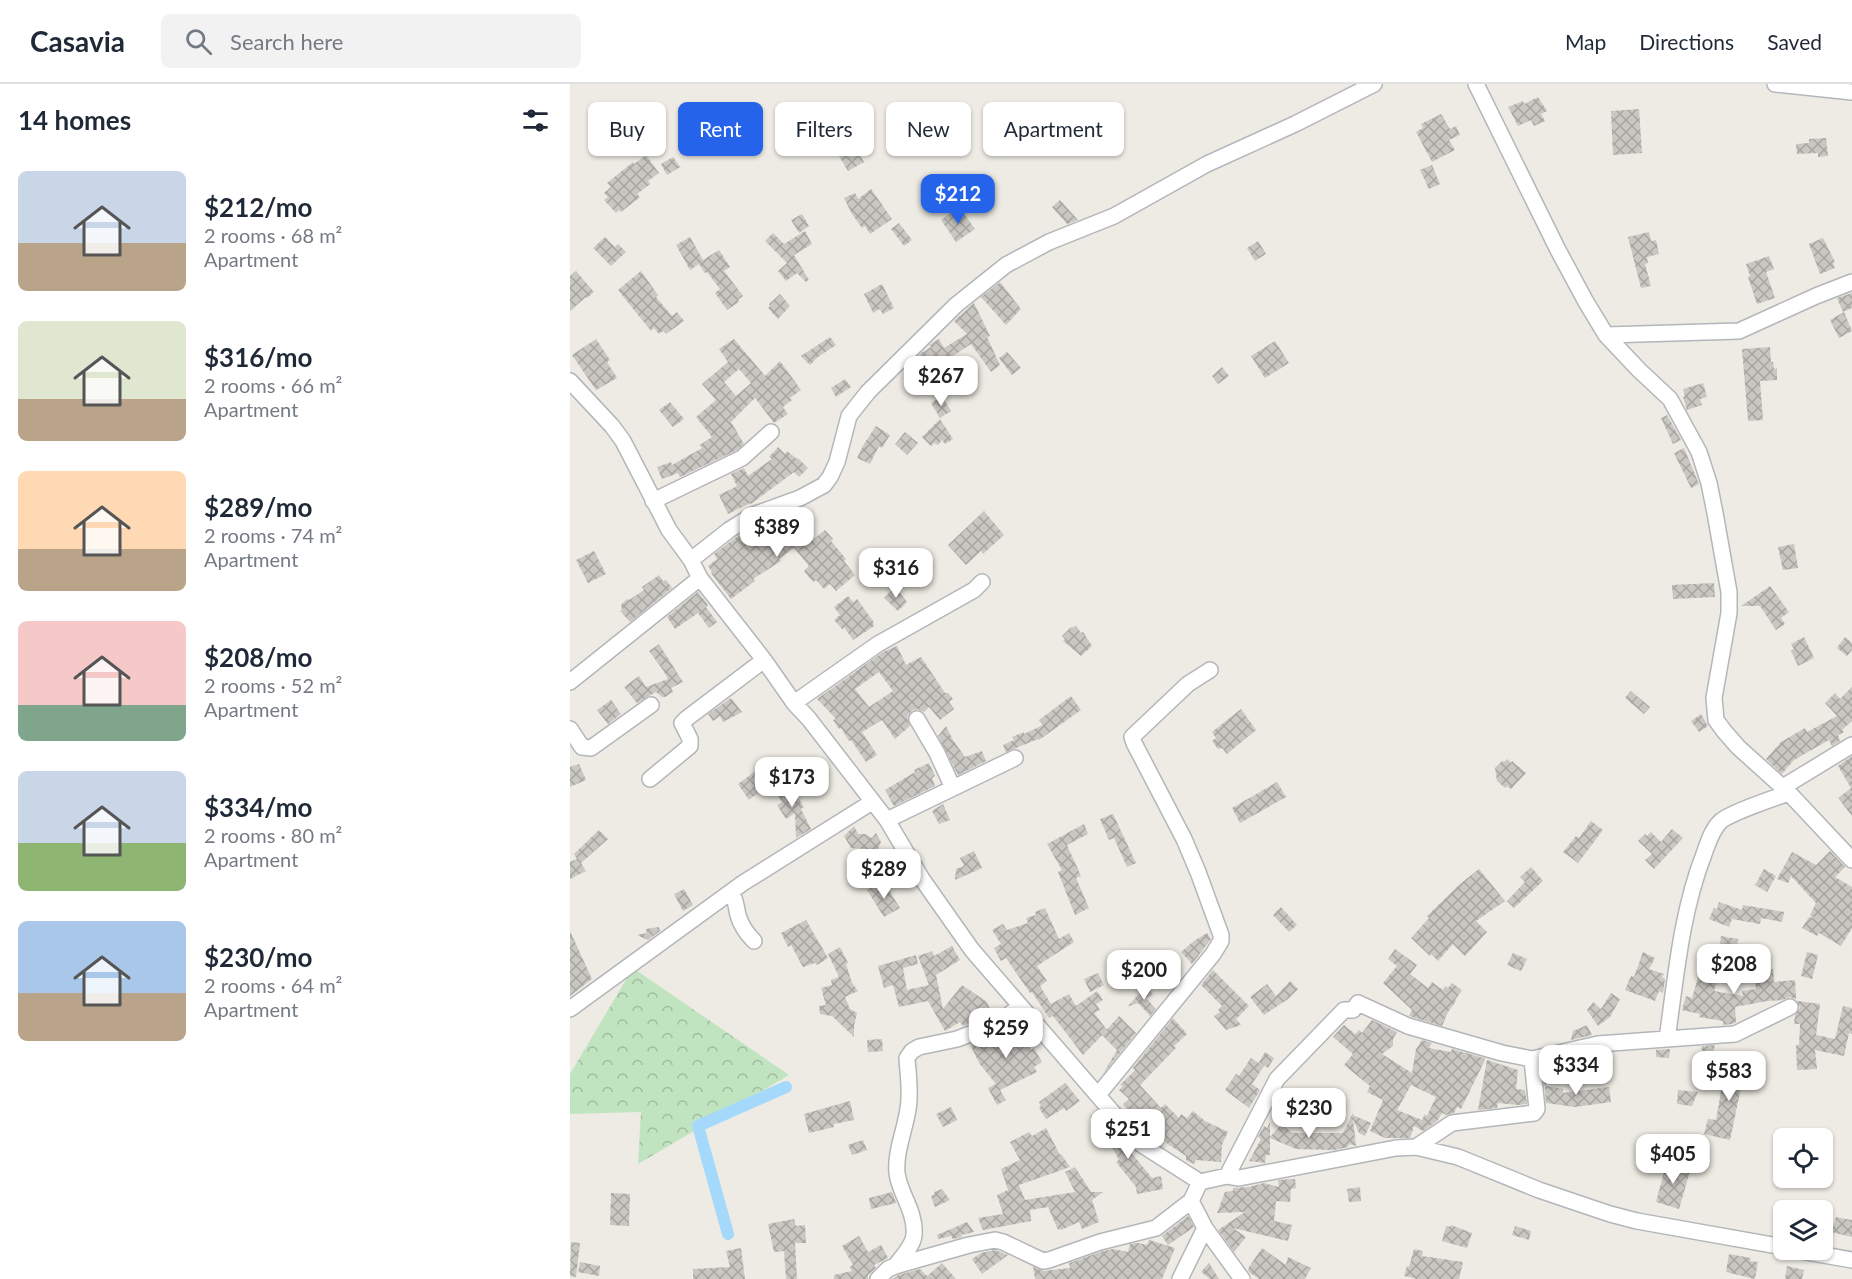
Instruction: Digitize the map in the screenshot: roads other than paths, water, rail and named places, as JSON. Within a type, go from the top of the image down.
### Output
[{"type":"street","points":[[691,560],[729,530],[753,515],[800,498],[824,484],[837,462],[849,416],[868,392],[956,305],[1006,265],[1049,242],[1114,216],[1207,164],[1295,124],[1374,84]]},
{"type":"street","points":[[1476,84],[1558,250],[1606,335],[1670,399],[1699,452],[1709,483],[1729,592],[1729,613],[1714,698],[1716,720],[1737,747],[1786,790],[1852,860]]},
{"type":"street","points":[[1775,84],[1852,92]]},
{"type":"street","points":[[1606,335],[1739,331],[1852,282]]},
{"type":"street","points":[[570,381],[623,441],[669,530],[691,560],[700,578],[887,820],[922,879],[972,950],[1139,1143],[1200,1182],[1227,1176],[1239,1178],[1396,1148],[1416,1147],[1458,1157],[1539,1190],[1610,1214],[1773,1246]]},
{"type":"street","points":[[653,501],[742,459],[771,432]]},
{"type":"street","points":[[570,682],[700,578]]},
{"type":"street","points":[[794,702],[878,644],[974,590],[982,582]]},
{"type":"street","points":[[650,779],[690,746],[690,739],[682,723],[764,660]]},
{"type":"street","points":[[1098,1095],[1213,954],[1221,941],[1221,935],[1184,839],[1132,737],[1188,684],[1210,670]]},
{"type":"street","points":[[570,729],[582,747],[591,748],[651,705]]},
{"type":"street","points":[[916,719],[937,753],[953,788]]},
{"type":"street","points":[[1667,1039],[1685,920],[1699,866],[1717,826],[1726,818],[1786,790],[1852,745]]},
{"type":"street","points":[[887,820],[1015,758]]},
{"type":"street","points":[[570,1010],[731,892],[872,802]]},
{"type":"street","points":[[731,892],[744,931],[754,941]]},
{"type":"street","points":[[1227,1176],[1277,1079],[1344,1011],[1353,1010],[1358,1003],[1408,1026],[1502,1053],[1532,1059],[1586,1046],[1735,1034],[1790,1007]]},
{"type":"street","points":[[895,1266],[909,1249],[914,1237],[908,1200],[899,1182],[897,1168],[909,1106],[907,1058],[919,1047],[973,1034],[1001,1021],[1019,1006]]},
{"type":"street","points":[[1416,1147],[1452,1124],[1534,1113],[1537,1109],[1532,1059]]},
{"type":"street","points":[[878,1279],[888,1269],[895,1266],[979,1242],[994,1240],[1046,1261],[1100,1242],[1156,1228],[1191,1202],[1200,1182]]},
{"type":"street","points":[[1191,1202],[1205,1228],[1242,1279]]},
{"type":"street","points":[[1180,1279],[1205,1228]]},
{"type":"street","points":[[1833,1257],[1852,1260]]},
{"type":"waterway","points":[[728,1234],[698,1126],[786,1087]]}]
